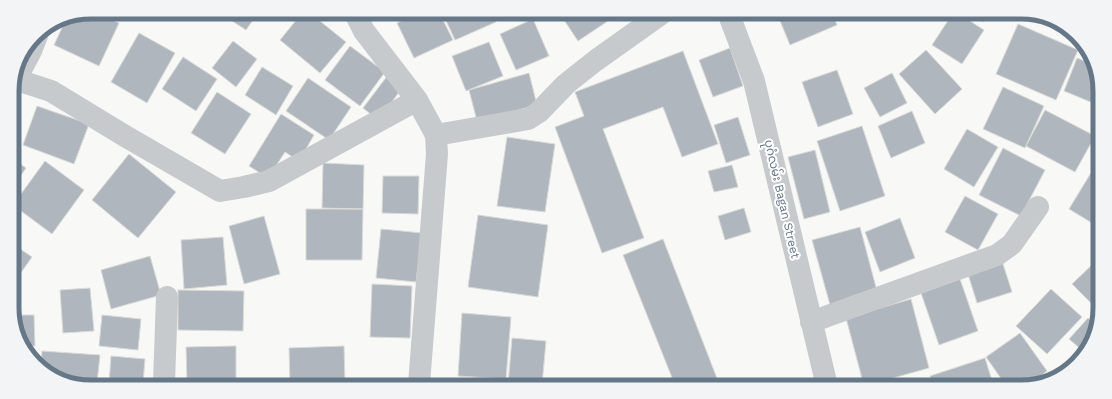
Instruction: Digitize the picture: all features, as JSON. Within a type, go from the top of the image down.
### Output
[{"type":"street","points":[[358,19],[364,31],[417,100],[436,135],[437,154],[419,380]]},
{"type":"street","points":[[436,135],[528,119],[539,112],[566,84],[595,61],[655,19]]},
{"type":"street","name":"ပုဂံလမ်း Bagan Street","points":[[730,19],[754,81],[826,380]]},
{"type":"street","points":[[20,81],[51,91],[220,191],[270,181],[417,100]]},
{"type":"street","points":[[811,322],[997,255],[1012,244],[1038,207]]},
{"type":"street","points":[[164,380],[167,297]]},
{"type":"building","points":[[86,19],[110,19],[119,23],[99,66],[54,45],[64,24]]},
{"type":"building","points":[[229,19],[254,19],[246,30]]},
{"type":"building","points":[[297,19],[317,19],[346,42],[320,73],[280,40]]},
{"type":"building","points":[[405,19],[442,19],[453,40],[414,58],[397,23]]},
{"type":"building","points":[[445,19],[494,19],[496,22],[455,40]]},
{"type":"building","points":[[533,19],[549,56],[516,70],[500,34]]},
{"type":"building","points":[[563,19],[611,19],[578,41]]},
{"type":"building","points":[[779,19],[835,19],[837,25],[790,45]]},
{"type":"building","points":[[949,19],[967,19],[984,30],[962,64],[932,45]]},
{"type":"building","points":[[1018,24],[1078,50],[1056,100],[996,74]]},
{"type":"building","points":[[139,33],[175,53],[147,103],[111,82]]},
{"type":"building","points":[[233,41],[257,59],[236,87],[212,68]]},
{"type":"building","points":[[489,42],[503,76],[466,91],[452,56]]},
{"type":"building","points":[[350,46],[385,72],[360,106],[325,80]]},
{"type":"building","points":[[730,48],[743,86],[713,97],[699,60]]},
{"type":"building","points":[[926,50],[962,89],[935,114],[899,74]]},
{"type":"building","points":[[683,51],[718,144],[682,157],[663,107],[603,129],[644,238],[602,253],[555,127],[584,116],[575,92]]},
{"type":"building","points":[[183,57],[217,79],[196,111],[162,89]]},
{"type":"building","points":[[1077,58],[1087,62],[1091,73],[1093,103],[1064,91]]},
{"type":"building","points":[[262,67],[293,86],[276,115],[245,95]]},
{"type":"building","points":[[837,70],[853,114],[818,127],[802,82]]},
{"type":"building","points":[[529,73],[537,105],[477,121],[469,90]]},
{"type":"building","points":[[892,73],[907,103],[880,117],[864,88]]},
{"type":"building","points":[[388,75],[403,87],[378,120],[363,108]]},
{"type":"building","points":[[308,78],[351,107],[329,140],[286,111]]},
{"type":"building","points":[[1003,87],[1044,106],[1025,148],[983,129]]},
{"type":"building","points":[[217,92],[251,114],[225,154],[191,133]]},
{"type":"building","points":[[37,106],[89,124],[74,164],[23,145]]},
{"type":"building","points":[[1045,110],[1093,135],[1093,140],[1075,172],[1026,146]]},
{"type":"building","points":[[912,111],[925,143],[891,158],[878,126]]},
{"type":"building","points":[[281,114],[314,135],[299,161],[285,152],[268,178],[249,166]]},
{"type":"building","points":[[738,117],[750,155],[726,163],[714,125]]},
{"type":"building","points":[[862,126],[885,196],[840,211],[817,141]]},
{"type":"building","points":[[967,129],[998,147],[974,187],[944,169]]},
{"type":"building","points":[[507,137],[555,144],[545,212],[497,206]]},
{"type":"building","points":[[1003,148],[1045,170],[1021,216],[979,195]]},
{"type":"building","points":[[815,150],[830,212],[804,219],[788,157]]},
{"type":"building","points":[[129,154],[176,192],[138,238],[92,200]]},
{"type":"building","points":[[45,161],[84,190],[52,234],[19,209],[19,197]]},
{"type":"building","points":[[19,163],[26,168],[19,178]]},
{"type":"building","points":[[323,163],[364,165],[363,209],[322,208]]},
{"type":"building","points":[[732,165],[738,187],[714,192],[708,171]]},
{"type":"building","points":[[1093,170],[1093,224],[1069,209]]},
{"type":"building","points":[[383,176],[419,176],[418,214],[382,213]]},
{"type":"building","points":[[965,196],[998,214],[978,250],[945,232]]},
{"type":"building","points":[[744,208],[751,232],[725,240],[718,216]]},
{"type":"building","points":[[306,209],[363,209],[362,260],[306,260]]},
{"type":"building","points":[[478,215],[548,225],[538,297],[468,287]]},
{"type":"building","points":[[264,216],[280,274],[244,284],[229,226]]},
{"type":"building","points":[[900,218],[915,258],[880,272],[865,232]]},
{"type":"building","points":[[860,227],[877,291],[830,305],[812,240]]},
{"type":"building","points":[[381,229],[422,233],[416,282],[376,278]]},
{"type":"building","points":[[223,237],[227,285],[184,289],[181,240]]},
{"type":"building","points":[[663,239],[718,380],[673,380],[623,255]]},
{"type":"building","points":[[19,248],[32,257],[19,275]]},
{"type":"building","points":[[150,256],[161,295],[111,309],[101,270]]},
{"type":"building","points":[[1002,261],[1012,292],[977,303],[967,271]]},
{"type":"building","points":[[1093,264],[1093,305],[1072,284]]},
{"type":"building","points":[[960,279],[978,331],[939,345],[921,293]]},
{"type":"building","points":[[372,284],[412,286],[410,338],[370,337]]},
{"type":"building","points":[[90,288],[94,331],[63,333],[60,290]]},
{"type":"building","points":[[1051,289],[1082,317],[1047,354],[1016,326]]},
{"type":"building","points":[[178,290],[244,291],[243,331],[178,330]]},
{"type":"building","points":[[911,299],[929,368],[886,380],[862,380],[846,318]]},
{"type":"building","points":[[462,313],[511,317],[506,379],[458,376]]},
{"type":"building","points":[[19,315],[34,315],[35,346],[30,346],[26,340]]},
{"type":"building","points":[[102,315],[141,319],[138,350],[99,346]]},
{"type":"building","points":[[1088,318],[1092,321],[1086,340],[1080,349],[1069,339]]},
{"type":"building","points":[[1020,333],[1047,371],[1035,379],[1002,380],[986,357]]},
{"type":"building","points":[[512,338],[546,341],[542,380],[508,380]]},
{"type":"building","points":[[236,346],[236,380],[187,380],[186,347]]},
{"type":"building","points":[[344,346],[345,380],[290,380],[289,348]]},
{"type":"building","points":[[42,351],[100,355],[97,380],[77,379],[59,373],[41,359]]},
{"type":"building","points":[[111,356],[145,359],[143,380],[109,380]]},
{"type":"building","points":[[985,358],[992,380],[932,380],[930,376]]}]
